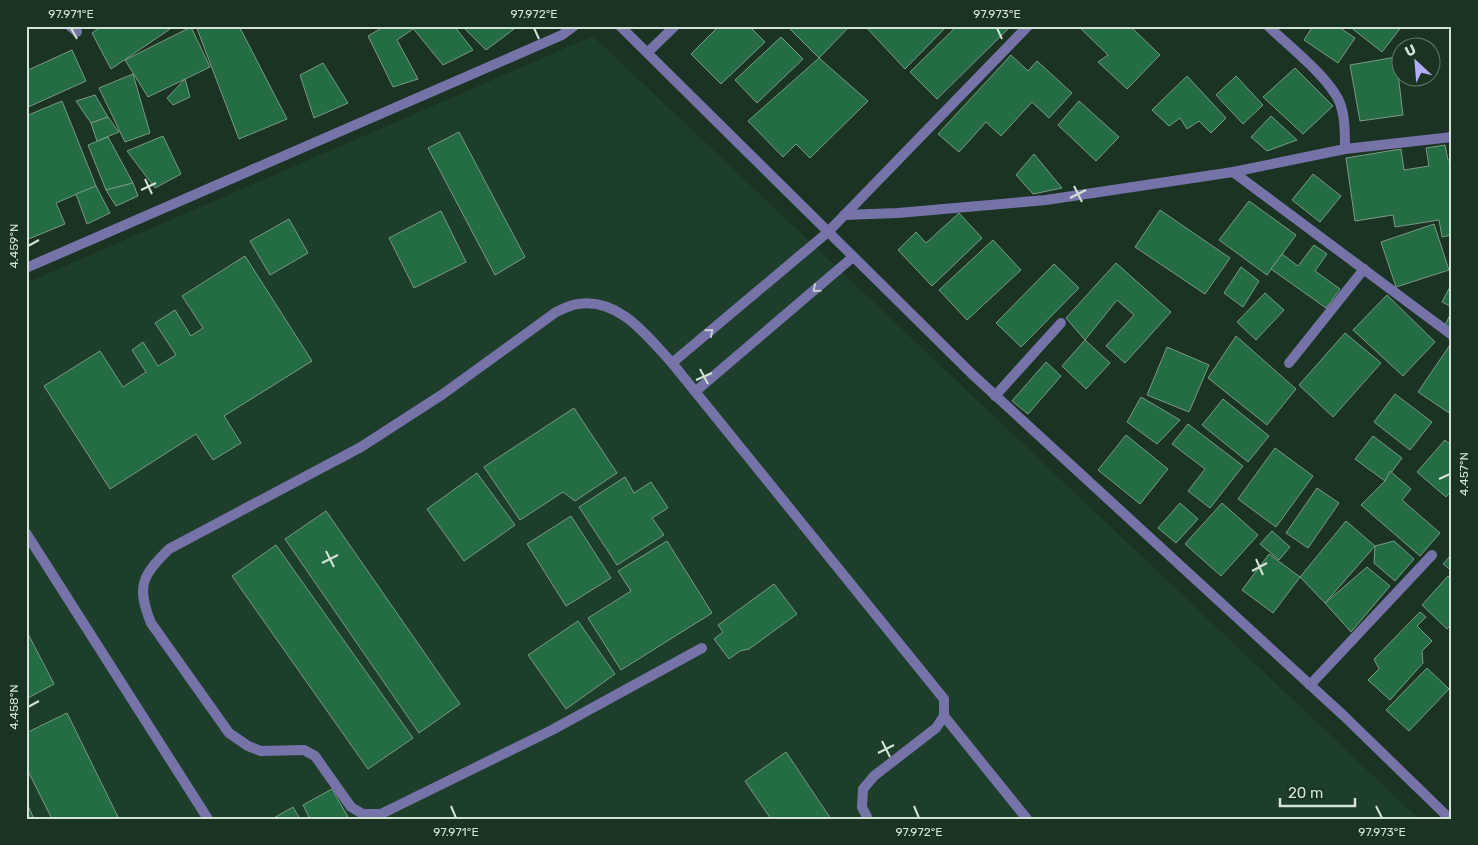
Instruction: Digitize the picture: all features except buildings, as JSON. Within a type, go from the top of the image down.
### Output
[{"type":"street","points":[[26,268],[562,35],[574,26]]},
{"type":"street","points":[[620,26],[995,396],[1310,685],[1450,819]]},
{"type":"street","points":[[648,52],[675,26]]},
{"type":"street","points":[[672,363],[828,232],[1028,26]]},
{"type":"street","points":[[1268,26],[1330,86],[1340,103],[1344,122],[1345,149]]},
{"type":"street","points":[[844,215],[898,213],[1046,200],[1232,172],[1345,149],[1452,137]]},
{"type":"street","points":[[1232,172],[1452,335]]},
{"type":"street","points":[[696,391],[853,257]]},
{"type":"street","points":[[1289,363],[1364,269]]},
{"type":"street","points":[[702,648],[552,730],[381,814],[363,814],[352,807],[315,756],[304,750],[261,751],[248,746],[229,733],[152,623],[143,603],[144,581],[152,565],[169,549],[369,442],[444,394],[556,312],[577,304],[595,303],[613,310],[636,324],[672,363],[944,700],[944,716],[936,728],[874,776],[863,789],[862,806],[868,819]]},
{"type":"street","points":[[995,396],[1060,323]]},
{"type":"street","points":[[26,533],[208,819]]},
{"type":"street","points":[[1310,685],[1432,555]]},
{"type":"street","points":[[944,716],[1027,819]]},
{"type":"shaded area","points":[[593,36],[1419,819],[26,819],[26,283]]}]
